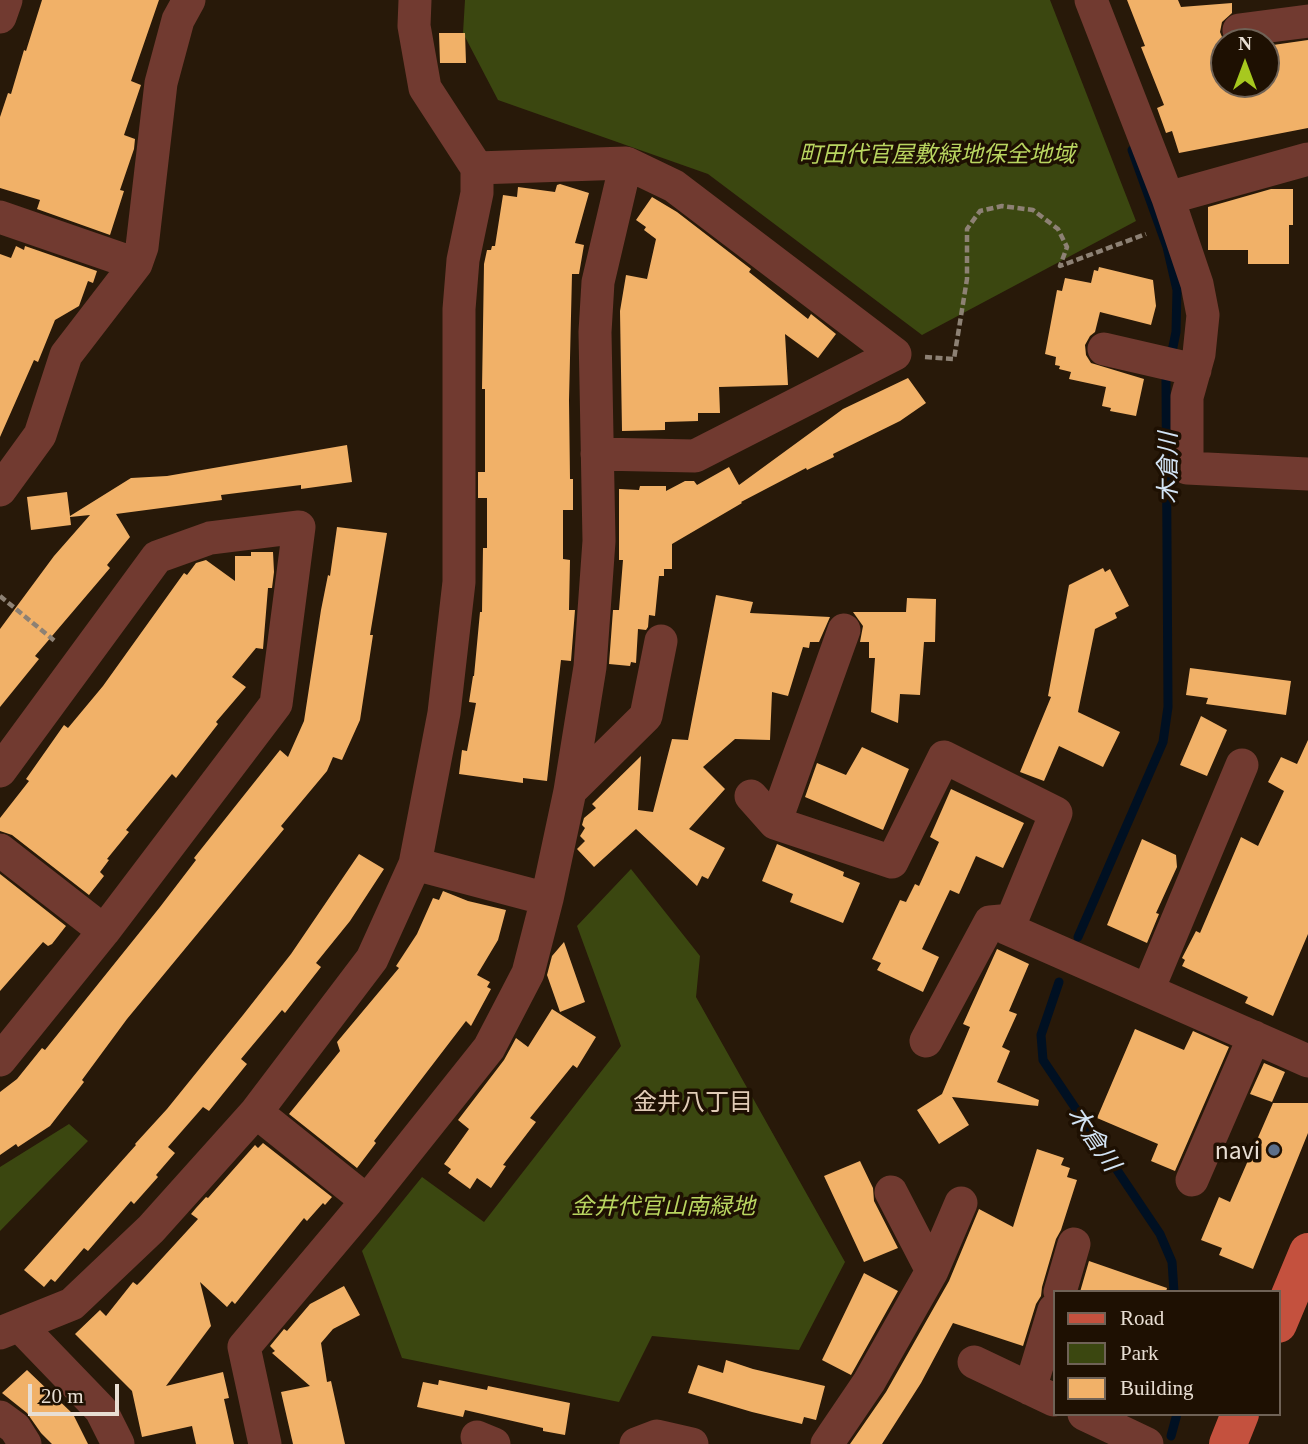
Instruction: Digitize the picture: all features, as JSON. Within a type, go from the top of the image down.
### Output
[{"type":"main road","points":[[1280,1319],[1308,1252]]},
{"type":"main road","points":[[1228,1444],[1239,1416]]},
{"type":"street","points":[[0,17],[6,0]]},
{"type":"street","points":[[0,490],[40,435],[65,355],[136,264],[142,247],[161,83],[178,20],[189,0]]},
{"type":"street","points":[[118,1444],[101,1410],[10,1329],[72,1304],[151,1229],[256,1112],[372,959],[415,864],[444,713],[459,582],[459,309],[463,260],[477,192],[477,168],[425,88],[414,26],[415,0]]},
{"type":"street","points":[[1091,0],[1168,198],[1197,284],[1203,315],[1199,354],[1176,366],[1104,349]]},
{"type":"street","points":[[1248,28],[1298,15]]},
{"type":"street","points":[[1168,198],[1308,159]]},
{"type":"street","points":[[477,168],[626,163],[674,186],[895,354],[695,456],[597,454]]},
{"type":"street","points":[[265,1444],[243,1347],[367,1201],[489,1048],[528,973],[548,898],[590,667],[599,541],[595,332],[598,282],[626,163]]},
{"type":"street","points":[[0,217],[136,264]]},
{"type":"street","points":[[1176,366],[1188,397],[1187,468],[1308,474]]},
{"type":"street","points":[[0,771],[158,558],[210,538],[299,527],[276,704],[104,931],[0,1060]]},
{"type":"street","points":[[775,823],[846,661],[844,630]]},
{"type":"street","points":[[569,791],[646,716],[662,641]]},
{"type":"street","points":[[751,796],[775,823],[892,862],[944,757],[1056,813],[1008,929],[1308,1060]]},
{"type":"street","points":[[1148,990],[1242,765]]},
{"type":"street","points":[[0,850],[104,931]]},
{"type":"street","points":[[415,864],[548,898]]},
{"type":"street","points":[[926,1041],[990,922],[1012,920]]},
{"type":"street","points":[[1192,1180],[1254,1038]]},
{"type":"street","points":[[256,1112],[367,1201]]},
{"type":"street","points":[[891,1192],[932,1271]]},
{"type":"street","points":[[827,1444],[869,1382],[932,1271],[961,1203]]},
{"type":"street","points":[[1061,1290],[1074,1244]]},
{"type":"street","points":[[974,1362],[1042,1394],[1052,1324]]},
{"type":"street","points":[[1088,1416],[1147,1444]]},
{"type":"street","points":[[0,1417],[15,1428],[25,1444]]},
{"type":"street","points":[[636,1444],[657,1436],[692,1444]]},
{"type":"path","points":[[895,354],[954,359],[967,279],[967,229],[980,211],[1002,206],[1033,210],[1058,229],[1067,247],[1060,266],[1121,244]]},
{"type":"path","points":[[0,596],[80,662]]},
{"type":"green space","name":"町田代官屋敷緑地保全地域","points":[[465,0],[1050,0],[1136,221],[922,335],[708,174],[498,100],[463,33]]},
{"type":"green space","name":"金井代官山南緑地","points":[[631,869],[700,956],[696,997],[845,1262],[799,1350],[652,1336],[619,1402],[402,1358],[362,1251],[422,1177],[484,1222],[621,1046],[577,926]]},
{"type":"green space","points":[[69,1124],[88,1141],[0,1231],[0,1167]]},
{"type":"building","points":[[42,0],[159,0],[131,81],[141,85],[124,135],[135,139],[134,149],[120,190],[124,191],[110,235],[37,209],[40,200],[0,188],[0,117],[8,93],[11,94]]},
{"type":"building","points":[[1127,0],[1178,0],[1181,7],[1232,3],[1232,13],[1222,22],[1221,28],[1210,28],[1210,98],[1280,98],[1280,44],[1308,40],[1308,128],[1179,153],[1172,131],[1166,133],[1157,108],[1164,105],[1141,47],[1145,46]]},
{"type":"building","points":[[439,33],[465,33],[466,63],[440,63]]},
{"type":"building","points":[[560,184],[589,193],[575,243],[584,245],[579,274],[572,274],[569,400],[573,510],[563,510],[563,559],[570,560],[569,610],[575,610],[571,661],[561,660],[547,781],[523,778],[523,783],[459,774],[462,750],[467,751],[476,703],[469,702],[482,612],[483,548],[487,548],[487,498],[478,498],[478,472],[485,472],[485,389],[482,389],[484,264],[487,250],[495,246],[503,195],[517,197],[518,187],[555,192]]},
{"type":"building","points":[[1271,189],[1293,189],[1289,264],[1248,264],[1248,250],[1208,250],[1208,207]]},
{"type":"building","points":[[652,197],[677,212],[751,269],[749,272],[808,319],[811,314],[836,334],[818,358],[785,334],[788,385],[719,387],[720,413],[698,413],[698,421],[665,422],[665,430],[622,431],[620,311],[626,275],[647,279],[656,239],[636,220]]},
{"type":"building","points":[[16,246],[24,250],[25,246],[97,271],[93,283],[88,281],[79,306],[55,320],[38,362],[34,360],[0,437],[0,254],[11,258]]},
{"type":"building","points":[[1099,267],[1153,280],[1156,306],[1151,325],[1100,312],[1095,332],[1085,345],[1086,355],[1091,363],[1144,379],[1136,416],[1110,411],[1111,408],[1102,406],[1106,387],[1069,379],[1071,372],[1059,369],[1060,366],[1055,365],[1056,357],[1045,354],[1057,290],[1062,291],[1065,278],[1091,283],[1094,270],[1098,271]]},
{"type":"building","points":[[908,378],[926,403],[900,421],[833,454],[834,457],[807,470],[806,468],[741,502],[672,544],[672,569],[664,569],[664,576],[659,576],[655,616],[649,615],[646,630],[638,629],[636,663],[631,662],[630,666],[609,664],[613,610],[619,610],[623,560],[619,560],[619,489],[639,490],[640,486],[666,486],[666,491],[685,481],[694,481],[697,485],[729,467],[739,485],[843,409]]},
{"type":"building","points":[[347,445],[352,482],[221,495],[222,500],[116,514],[130,537],[107,565],[110,568],[35,656],[39,659],[0,707],[0,629],[54,556],[90,515],[70,517],[71,525],[31,530],[27,497],[67,492],[70,516],[131,478],[167,476]]},
{"type":"building","points":[[337,527],[387,533],[370,635],[373,635],[360,720],[342,760],[333,757],[327,771],[281,826],[284,829],[127,1019],[50,1126],[18,1147],[16,1144],[0,1155],[0,1092],[17,1079],[42,1048],[45,1050],[160,907],[196,860],[194,858],[280,750],[288,757],[304,721]]},
{"type":"building","points":[[251,552],[273,552],[274,572],[272,588],[268,588],[263,649],[256,648],[232,677],[246,687],[216,722],[218,724],[176,778],[172,774],[126,830],[129,832],[100,872],[104,876],[89,895],[12,835],[0,831],[0,818],[29,781],[26,779],[64,725],[68,728],[103,686],[184,573],[187,575],[196,563],[206,560],[235,581],[235,556],[251,556]]},
{"type":"building","points":[[1103,568],[1105,572],[1110,569],[1129,606],[1115,613],[1117,618],[1095,629],[1078,712],[1120,732],[1103,767],[1059,746],[1044,781],[1020,772],[1051,697],[1048,696],[1069,585]]},
{"type":"building","points":[[716,595],[753,602],[750,613],[830,617],[819,642],[810,642],[809,648],[803,647],[788,696],[772,692],[770,740],[735,739],[703,767],[725,789],[689,829],[725,848],[708,879],[702,876],[697,886],[636,829],[594,867],[577,849],[585,841],[580,836],[585,828],[582,825],[584,818],[596,808],[592,804],[641,756],[638,810],[653,812],[672,739],[688,740]]},
{"type":"building","points":[[907,598],[936,599],[935,642],[924,642],[920,695],[900,694],[898,723],[871,712],[875,658],[869,658],[869,642],[860,642],[863,626],[853,612],[906,612]]},
{"type":"building","points":[[1190,668],[1291,681],[1286,715],[1206,704],[1208,698],[1186,695]]},
{"type":"building","points":[[1201,716],[1227,730],[1207,776],[1180,765]]},
{"type":"building","points":[[1308,740],[1308,934],[1273,1016],[1245,1003],[1248,997],[1182,966],[1185,960],[1182,958],[1196,931],[1200,933],[1241,837],[1258,846],[1284,791],[1268,782],[1281,757],[1297,764]]},
{"type":"building","points":[[862,747],[909,769],[883,830],[805,797],[817,763],[846,775]]},
{"type":"building","points":[[951,789],[1024,823],[1003,868],[976,856],[959,894],[950,890],[922,949],[939,957],[923,992],[877,970],[881,963],[872,959],[900,900],[906,902],[915,884],[919,886],[939,842],[930,837]]},
{"type":"building","points":[[1142,839],[1176,855],[1177,867],[1156,913],[1159,914],[1147,943],[1107,925]]},
{"type":"building","points":[[777,844],[844,872],[843,876],[860,883],[843,923],[790,902],[793,894],[762,881]]},
{"type":"building","points":[[359,854],[384,869],[350,921],[316,963],[321,967],[285,1013],[282,1010],[241,1059],[247,1064],[209,1111],[203,1107],[168,1147],[175,1153],[156,1175],[158,1177],[134,1204],[131,1201],[88,1251],[84,1248],[55,1282],[51,1279],[44,1287],[24,1270],[167,1109],[243,1015],[291,954]]},
{"type":"building","points":[[0,874],[66,926],[52,944],[48,946],[43,942],[0,991]]},
{"type":"building","points":[[443,891],[468,901],[506,910],[498,940],[477,975],[490,982],[487,987],[491,989],[471,1026],[466,1021],[374,1141],[376,1143],[357,1168],[289,1114],[340,1051],[337,1042],[399,968],[396,966],[417,934],[433,898],[439,900]]},
{"type":"building","points":[[564,942],[585,1002],[560,1012],[547,975],[552,956]]},
{"type":"building","points":[[997,949],[1029,964],[1009,1011],[1017,1014],[1002,1047],[1010,1051],[997,1082],[1039,1100],[1038,1106],[952,1097],[969,1125],[939,1144],[917,1110],[942,1094],[970,1027],[963,1024]]},
{"type":"building","points":[[552,1009],[596,1037],[577,1068],[573,1065],[530,1118],[536,1122],[503,1165],[506,1166],[491,1188],[477,1178],[470,1189],[448,1173],[451,1169],[444,1164],[469,1129],[458,1120],[504,1060],[516,1038],[528,1047]]},
{"type":"building","points":[[1135,1029],[1184,1050],[1193,1031],[1229,1047],[1175,1171],[1151,1161],[1158,1144],[1097,1118]]},
{"type":"building","points":[[1264,1063],[1285,1072],[1272,1102],[1250,1094]]},
{"type":"building","points":[[1273,1103],[1308,1103],[1308,1133],[1253,1269],[1219,1255],[1222,1248],[1201,1240],[1219,1197],[1230,1202]]},
{"type":"building","points":[[263,1143],[332,1197],[307,1221],[304,1218],[235,1304],[232,1301],[227,1307],[200,1282],[211,1326],[166,1386],[223,1372],[229,1398],[224,1399],[234,1444],[196,1444],[192,1426],[142,1437],[132,1391],[75,1334],[100,1310],[106,1316],[133,1282],[137,1285],[143,1279],[198,1219],[191,1214],[196,1208],[255,1145],[258,1148]]},
{"type":"building","points":[[1037,1149],[1064,1158],[1061,1165],[1070,1168],[1067,1177],[1077,1180],[1023,1346],[953,1323],[921,1383],[882,1444],[850,1444],[886,1392],[949,1281],[979,1209],[1013,1227]]},
{"type":"building","points":[[860,1161],[873,1188],[874,1201],[898,1248],[864,1262],[824,1176]]},
{"type":"building","points":[[1089,1261],[1167,1288],[1166,1290],[1081,1290]]},
{"type":"building","points":[[864,1273],[898,1291],[851,1375],[822,1360]]},
{"type":"building","points":[[344,1286],[360,1315],[333,1329],[321,1343],[327,1382],[331,1381],[345,1444],[293,1444],[281,1392],[310,1386],[272,1353],[275,1351],[270,1346],[310,1304]]},
{"type":"building","points":[[726,1360],[825,1386],[816,1420],[804,1417],[802,1424],[688,1393],[698,1365],[723,1373]]},
{"type":"building","points":[[27,1370],[73,1414],[88,1444],[52,1444],[27,1413],[2,1393]]},
{"type":"building","points":[[439,1380],[487,1390],[488,1386],[570,1403],[565,1435],[465,1410],[463,1417],[417,1407],[423,1382],[438,1385]]},
{"type":"waterway","name":"木倉川","points":[[1078,937],[1163,742],[1168,707],[1166,381],[1176,332],[1177,290],[1167,247],[1132,150]]},
{"type":"waterway","name":"木倉川","points":[[1059,982],[1041,1035],[1043,1060],[1160,1234],[1172,1262],[1174,1290]]},
{"type":"waterway","name":"木倉川","points":[[1171,1436],[1176,1416]]},
{"type":"place","name":"navi","points":[[1274,1150]]},
{"type":"district","name":"金井八丁目","points":[[693,1101]]}]
